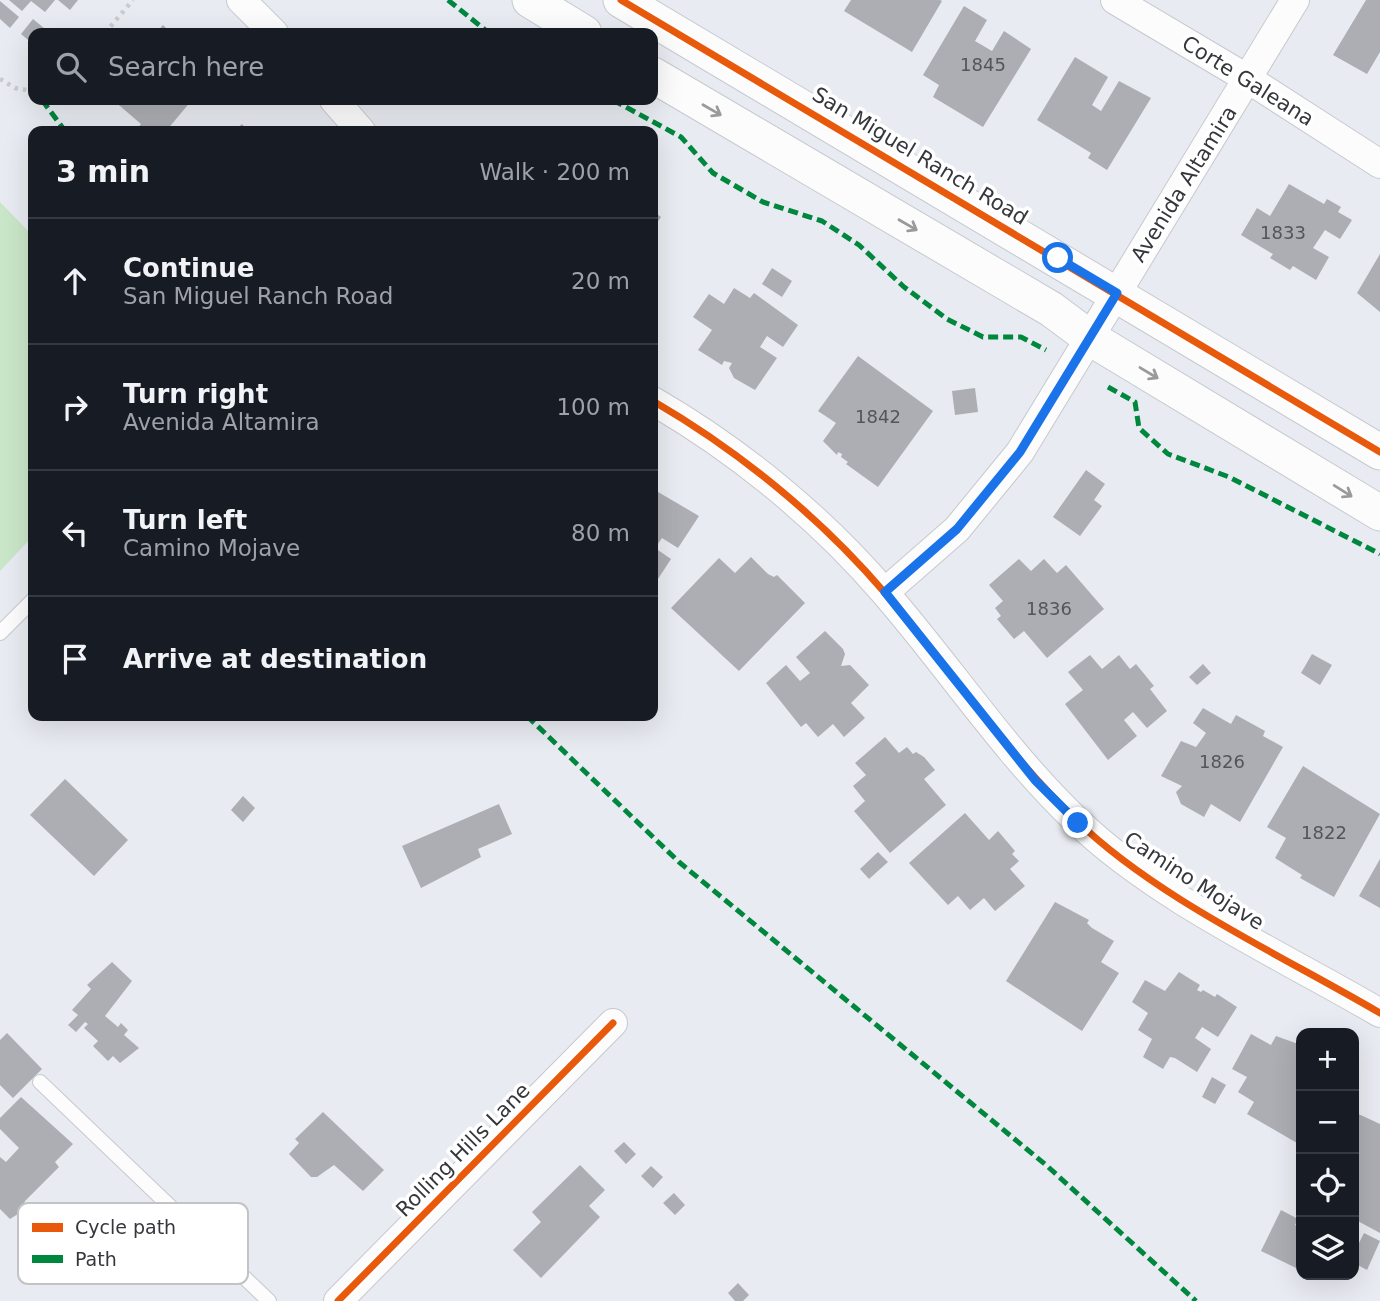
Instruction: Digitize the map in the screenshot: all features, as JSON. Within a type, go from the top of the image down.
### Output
[{"type":"street","points":[[241,0],[269,28]]},
{"type":"street","points":[[530,0],[576,28]]},
{"type":"street","name":"San Miguel Ranch Road","points":[[621,0],[1117,293],[1380,453]]},
{"type":"street","name":"Corte Galeana","points":[[1115,0],[1248,79],[1380,164]]},
{"type":"street","name":"Avenida Altamira","points":[[885,592],[957,529],[1020,452],[1295,0]]},
{"type":"street","points":[[658,78],[1051,309],[1090,338],[1380,513]]},
{"type":"street","points":[[338,105],[357,126]]},
{"type":"street","name":"Camino Mojave","points":[[658,404],[718,443],[791,500],[885,592],[1035,780],[1078,823],[1123,858],[1205,913],[1380,1013]]},
{"type":"street","name":"Rolling Hills Lane","points":[[338,1301],[613,1023]]},
{"type":"lane","points":[[0,633],[28,605]]},
{"type":"lane","points":[[40,1082],[167,1203]]},
{"type":"lane","points":[[248,1281],[269,1301]]},
{"type":"path","points":[[109,28],[133,0]]},
{"type":"path","points":[[0,79],[15,88],[28,90]]},
{"type":"green space","points":[[0,202],[28,231],[28,541],[0,571]]},
{"type":"building","points":[[9,0],[55,0],[45,12],[31,1],[22,11]]},
{"type":"building","points":[[58,0],[78,0],[70,10]]},
{"type":"building","points":[[851,0],[942,1],[912,52],[844,11]]},
{"type":"building","points":[[1366,0],[1380,0],[1380,52],[1367,74],[1333,55]]},
{"type":"building","points":[[0,1],[19,17],[10,28],[0,19]]},
{"type":"building","points":[[964,6],[987,20],[975,41],[992,51],[1004,31],[1031,49],[983,127],[933,97],[939,85],[923,75]]},
{"type":"building","points":[[33,19],[44,28],[28,28],[28,40],[21,34]]},
{"type":"building","points":[[1075,57],[1108,77],[1092,105],[1101,111],[1119,81],[1151,98],[1107,170],[1088,158],[1091,153],[1037,120]]},
{"type":"building","points":[[119,105],[188,105],[170,126],[139,126],[141,124]]},
{"type":"building","points":[[1289,184],[1324,204],[1327,199],[1341,207],[1338,212],[1352,220],[1340,239],[1325,230],[1313,248],[1329,257],[1316,280],[1293,266],[1290,270],[1270,258],[1273,254],[1241,235],[1257,208],[1270,216]]},
{"type":"building","points":[[1380,254],[1380,312],[1357,293]]},
{"type":"building","points":[[772,268],[792,281],[782,297],[762,284]]},
{"type":"building","points":[[734,288],[750,298],[754,293],[798,325],[783,347],[767,336],[760,347],[777,358],[755,390],[734,378],[729,368],[732,363],[724,361],[722,365],[698,350],[712,330],[693,317],[709,294],[724,304]]},
{"type":"building","points":[[858,356],[933,411],[878,487],[846,464],[848,462],[841,457],[842,454],[838,452],[837,455],[823,441],[836,423],[818,411]]},
{"type":"building","points":[[975,388],[978,412],[955,415],[952,391]]},
{"type":"building","points":[[1086,470],[1105,484],[1094,500],[1102,506],[1080,536],[1053,517]]},
{"type":"building","points":[[658,492],[699,516],[678,548],[662,538],[658,544]]},
{"type":"building","points":[[658,550],[671,559],[658,579]]},
{"type":"building","points":[[751,557],[768,574],[774,577],[777,575],[805,603],[739,671],[671,608],[719,558],[735,573]]},
{"type":"building","points":[[1019,559],[1031,571],[1044,559],[1057,573],[1066,565],[1104,609],[1047,658],[1024,631],[1014,639],[997,619],[1001,616],[995,608],[1003,601],[989,585]]},
{"type":"building","points":[[825,631],[843,649],[845,654],[841,666],[850,665],[869,685],[851,703],[865,718],[844,737],[833,724],[818,737],[806,723],[801,727],[766,683],[786,665],[800,681],[810,673],[796,657]]},
{"type":"building","points":[[1312,654],[1332,665],[1320,685],[1301,673]]},
{"type":"building","points":[[1090,655],[1102,669],[1119,655],[1130,669],[1136,664],[1154,686],[1150,689],[1167,711],[1147,728],[1133,712],[1124,720],[1137,736],[1108,760],[1065,704],[1083,690],[1068,672]]},
{"type":"building","points":[[1203,664],[1211,673],[1197,685],[1189,677]]},
{"type":"building","points":[[1203,708],[1231,724],[1236,715],[1265,731],[1263,736],[1283,747],[1240,822],[1211,804],[1204,817],[1181,804],[1176,792],[1182,786],[1161,776],[1181,741],[1196,747],[1206,733],[1193,723]]},
{"type":"building","points":[[885,737],[899,753],[907,747],[913,754],[916,752],[924,757],[935,770],[924,779],[946,805],[890,853],[854,811],[865,801],[853,786],[866,775],[855,763]]},
{"type":"building","points":[[1303,766],[1380,814],[1334,897],[1300,878],[1302,875],[1275,858],[1286,838],[1267,827]]},
{"type":"building","points":[[65,779],[128,840],[94,876],[30,815]]},
{"type":"building","points":[[243,796],[255,808],[243,822],[231,810]]},
{"type":"building","points":[[499,804],[512,834],[478,849],[481,857],[421,888],[402,846]]},
{"type":"building","points":[[965,813],[989,840],[998,831],[1015,851],[1012,854],[1019,861],[1010,869],[1025,886],[995,911],[984,898],[970,910],[958,896],[948,905],[909,863]]},
{"type":"building","points":[[878,852],[888,862],[869,879],[860,869]]},
{"type":"building","points":[[1380,859],[1380,908],[1359,896]]},
{"type":"building","points":[[1055,902],[1089,920],[1087,923],[1092,928],[1114,941],[1101,962],[1119,973],[1082,1031],[1006,981]]},
{"type":"building","points":[[112,962],[132,981],[105,1016],[118,1027],[121,1023],[128,1030],[124,1035],[139,1048],[120,1063],[113,1056],[108,1061],[93,1046],[98,1041],[84,1028],[88,1024],[85,1022],[76,1032],[68,1025],[78,1015],[72,1010],[91,989],[87,985]]},
{"type":"building","points":[[1179,972],[1200,985],[1197,990],[1203,990],[1215,997],[1217,994],[1237,1007],[1218,1037],[1202,1027],[1195,1038],[1211,1049],[1197,1072],[1175,1058],[1170,1057],[1163,1069],[1143,1057],[1152,1039],[1138,1030],[1148,1013],[1132,1002],[1145,980],[1165,991]]},
{"type":"building","points":[[7,1033],[42,1069],[13,1098],[0,1085],[0,1040]]},
{"type":"building","points":[[1251,1034],[1271,1045],[1276,1036],[1296,1043],[1296,1142],[1247,1114],[1254,1102],[1238,1092],[1247,1077],[1232,1069]]},
{"type":"building","points":[[1212,1077],[1226,1085],[1215,1104],[1202,1097]]},
{"type":"building","points":[[21,1097],[73,1144],[55,1162],[59,1167],[24,1203],[18,1203],[18,1214],[10,1219],[0,1209],[0,1157],[6,1162],[19,1148],[0,1129],[0,1118]]},
{"type":"building","points":[[323,1112],[384,1170],[363,1191],[334,1165],[317,1177],[311,1177],[289,1154],[299,1143],[295,1139]]},
{"type":"building","points":[[1359,1114],[1380,1124],[1380,1233],[1359,1222]]},
{"type":"building","points":[[624,1142],[636,1154],[626,1164],[614,1151]]},
{"type":"building","points":[[580,1165],[605,1190],[589,1206],[600,1217],[541,1278],[513,1250],[541,1222],[532,1212]]},
{"type":"building","points":[[651,1166],[663,1177],[653,1188],[641,1176]]},
{"type":"building","points":[[674,1193],[685,1205],[675,1215],[663,1203]]},
{"type":"building","points":[[1281,1210],[1296,1218],[1296,1268],[1261,1251]]},
{"type":"building","points":[[1364,1233],[1380,1241],[1367,1270],[1359,1266],[1359,1243]]},
{"type":"building","points":[[738,1283],[749,1295],[743,1301],[735,1301],[728,1293]]},
{"type":"marked path","points":[[448,0],[483,28]]},
{"type":"marked path","points":[[46,105],[61,126]]},
{"type":"marked path","points":[[622,105],[681,137],[713,173],[763,202],[822,221],[859,245],[904,287],[947,319],[983,337],[1021,337],[1046,350]]},
{"type":"marked path","points":[[1108,387],[1135,402],[1139,428],[1168,454],[1229,477],[1380,554]]},
{"type":"marked path","points":[[532,721],[679,862],[1046,1165],[1196,1301]]},
{"type":"cycle path","points":[[621,0],[1380,452]]},
{"type":"cycle path","points":[[658,404],[747,464],[777,487],[833,538],[909,621],[1025,766],[1076,820],[1108,848],[1182,900],[1380,1013]]},
{"type":"cycle path","points":[[338,1301],[613,1023]]},
{"type":"route","points":[[1058,258],[1117,293],[1020,452],[957,529],[885,592],[1035,780],[1078,823]]}]
